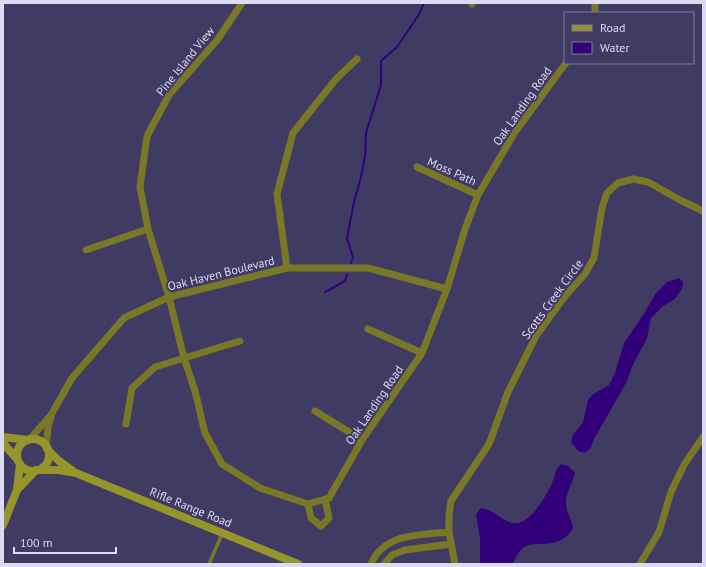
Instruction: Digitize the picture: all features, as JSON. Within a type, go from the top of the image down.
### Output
[{"type":"main road","points":[[3,437],[39,440],[47,448],[48,453],[45,465],[37,470],[17,490]]},
{"type":"main road","points":[[3,525],[17,490],[17,454],[20,445],[29,440]]},
{"type":"main road","points":[[3,443],[18,461],[29,470],[37,470]]},
{"type":"main road","name":"Rifle Range Road","points":[[47,448],[59,461],[76,473]]},
{"type":"main road","name":"Rifle Range Road","points":[[37,470],[59,470],[76,473],[223,533],[281,561],[298,564]]},
{"type":"street","name":"Pine Island View","points":[[169,297],[148,229],[140,186],[147,136],[169,95],[218,39],[242,3]]},
{"type":"street","points":[[287,268],[277,194],[293,133],[336,79],[358,58]]},
{"type":"street","name":"Oak Landing Road","points":[[325,499],[329,498],[362,440],[422,353],[447,289],[465,229],[478,195],[515,132],[565,64]]},
{"type":"street","name":"Moss Path","points":[[417,167],[478,195]]},
{"type":"street","name":"Scotts Creek Circle","points":[[455,564],[449,532],[448,515],[451,501],[489,444],[508,392],[536,336],[566,295],[584,274],[594,258],[602,208],[607,193],[618,184],[633,179],[648,182],[703,211]]},
{"type":"street","points":[[86,250],[148,229]]},
{"type":"street","name":"Oak Haven Boulevard","points":[[29,440],[51,415],[72,378],[124,318],[169,297],[287,268],[368,268],[447,289]]},
{"type":"street","points":[[169,297],[205,433],[222,464],[260,488],[308,504],[325,499],[328,518],[321,526],[311,518],[308,504]]},
{"type":"street","points":[[368,329],[422,353]]},
{"type":"street","points":[[126,424],[132,388],[155,367],[240,341]]},
{"type":"street","points":[[315,411],[362,440]]},
{"type":"street","name":"Oak Haven Boulevard","points":[[47,448],[48,427],[51,415]]},
{"type":"street","points":[[640,564],[659,532],[671,492],[684,465],[703,438]]},
{"type":"street","points":[[371,564],[374,557],[384,545],[402,538],[449,532]]},
{"type":"street","points":[[384,564],[392,555],[405,550],[451,544]]},
{"type":"lane","points":[[209,564],[223,533]]},
{"type":"path","points":[[700,564],[703,558]]},
{"type":"water","points":[[679,278],[683,282],[682,289],[675,299],[663,306],[651,318],[647,338],[633,365],[626,383],[594,439],[590,449],[584,453],[578,451],[571,442],[573,435],[583,422],[588,400],[592,395],[609,385],[615,373],[624,343],[656,293],[667,282]]},
{"type":"water","points":[[561,464],[568,466],[575,473],[566,500],[567,510],[573,528],[570,533],[558,541],[528,545],[518,553],[513,564],[480,564],[480,539],[476,514],[481,508],[491,511],[512,523],[517,523],[528,518],[542,501],[552,483],[556,471]]},
{"type":"waterway","points":[[351,263],[353,257],[347,238],[365,156],[366,133],[381,85],[381,61],[397,47],[418,16],[424,3]]},
{"type":"waterway","points":[[325,292],[345,281],[347,274]]}]
